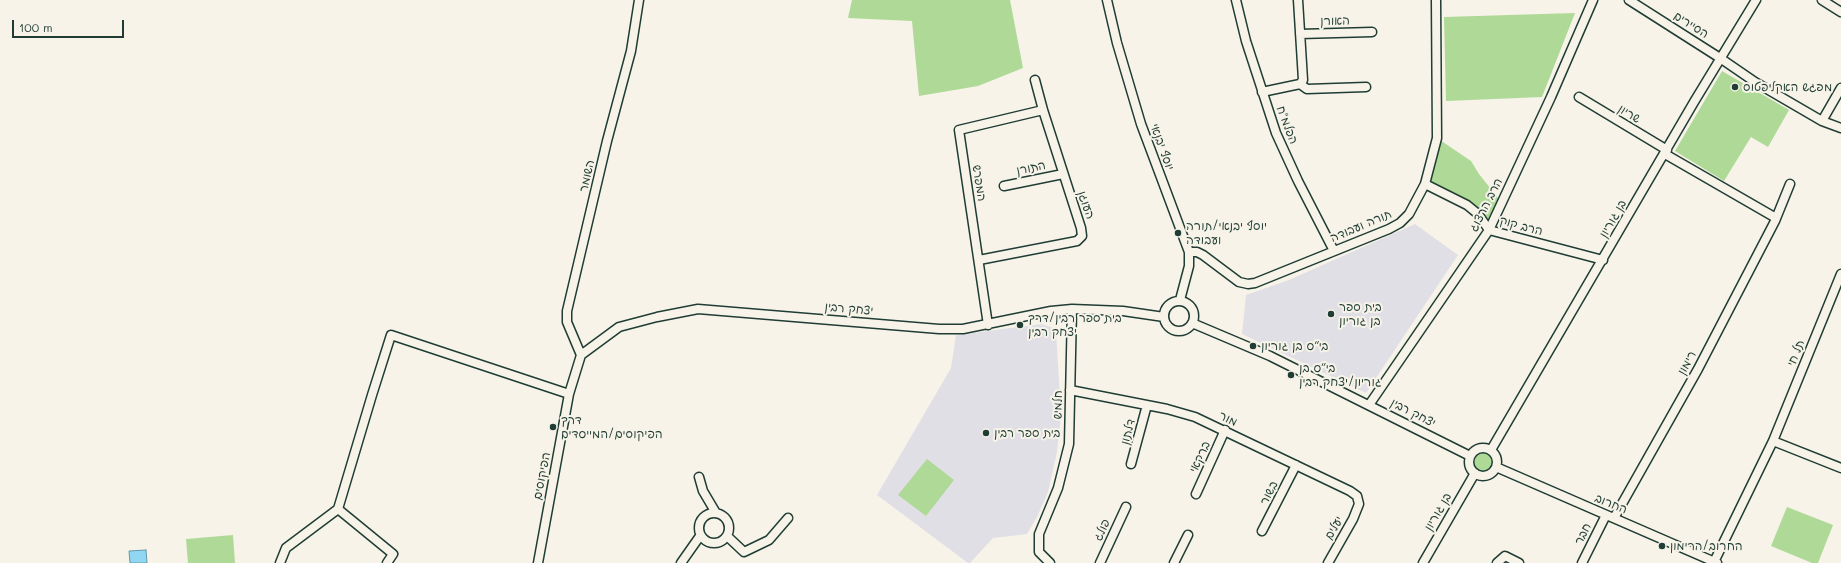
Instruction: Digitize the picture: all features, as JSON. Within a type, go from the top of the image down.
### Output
[{"type":"street","name":"השומר","points":[[581,356],[567,322],[567,311],[607,141],[631,51],[639,0]]},
{"type":"street","name":"יוסף יבנאי","points":[[1107,0],[1117,43],[1140,124],[1189,252],[1189,266],[1180,300]]},
{"type":"street","name":"הפלמ\"ח","points":[[1236,0],[1246,42],[1276,133],[1298,181],[1334,251]]},
{"type":"street","points":[[1298,0],[1302,80],[1300,84]]},
{"type":"street","name":"תורה ועבודה","points":[[1189,252],[1197,252],[1203,255],[1238,282],[1248,284],[1255,283],[1389,229],[1400,223],[1409,214],[1425,184],[1437,138],[1436,0]]},
{"type":"street","name":"הרב הרצוג","points":[[1369,404],[1489,230],[1551,97],[1593,0]]},
{"type":"street","name":"הסיירים","points":[[1629,0],[1720,58],[1754,82],[1822,121],[1841,128]]},
{"type":"street","name":"בן גוריון","points":[[1491,450],[1720,58],[1756,0]]},
{"type":"street","points":[[1822,0],[1841,12]]},
{"type":"street","name":"האורן","points":[[1300,34],[1372,32]]},
{"type":"street","name":"העוגן","points":[[979,260],[1077,241],[1082,236],[1081,228],[1043,110],[1035,80]]},
{"type":"street","points":[[1262,92],[1300,84],[1307,89],[1366,87]]},
{"type":"street","points":[[1822,121],[1841,88]]},
{"type":"street","name":"שריון","points":[[1579,97],[1666,152]]},
{"type":"street","name":"המפרש","points":[[988,324],[959,130],[1043,110]]},
{"type":"street","points":[[1666,152],[1776,218]]},
{"type":"street","name":"התורן","points":[[1004,186],[1063,174]]},
{"type":"street","name":"הרב קוק","points":[[1425,184],[1467,205],[1478,214],[1489,230],[1603,260]]},
{"type":"street","name":"רימון","points":[[1610,517],[1698,369],[1776,218],[1790,184]]},
{"type":"street","name":"תל חי","points":[[1716,562],[1773,441],[1841,274]]},
{"type":"street","points":[[1180,300],[1192,308],[1194,318],[1192,323],[1184,330],[1179,331],[1168,327],[1164,313],[1168,305],[1180,300]]},
{"type":"street","name":"יצחק רבין","points":[[581,356],[619,327],[657,317],[698,310],[938,329],[963,329],[1051,311],[1072,309],[1123,311],[1164,317]]},
{"type":"street","name":"חלמיש","points":[[1050,563],[1039,552],[1039,534],[1066,462],[1069,437],[1072,309]]},
{"type":"street","name":"יצחק רבין","points":[[1192,323],[1270,356],[1369,404],[1470,456]]},
{"type":"street","points":[[280,563],[286,548],[338,509],[391,336],[569,394],[581,356]]},
{"type":"street","name":"מור","points":[[1070,390],[1147,405],[1195,417],[1350,491],[1357,496],[1359,504]]},
{"type":"street","name":"הפיקוסים","points":[[538,563],[569,394]]},
{"type":"street","name":"דלתון","points":[[1131,464],[1147,405]]},
{"type":"street","name":"ברקאי","points":[[1196,494],[1225,430]]},
{"type":"street","points":[[1773,441],[1841,468]]},
{"type":"street","points":[[1486,448],[1491,450],[1497,459],[1496,467],[1489,474],[1484,476],[1475,473],[1469,465],[1470,456],[1477,449],[1486,448]]},
{"type":"street","name":"בשור","points":[[1262,531],[1296,465]]},
{"type":"street","name":"החרוב","points":[[1496,467],[1716,562]]},
{"type":"street","name":"בן גוריון","points":[[1423,563],[1475,473]]},
{"type":"street","points":[[698,477],[703,492],[716,513],[720,514],[727,521],[729,526],[727,536],[720,542],[711,544],[700,536],[698,526],[702,518],[706,515],[716,513]]},
{"type":"street","name":"יעלים","points":[[1328,563],[1353,519],[1359,504]]},
{"type":"street","name":"פולג","points":[[1100,563],[1126,507]]},
{"type":"street","points":[[338,509],[394,554],[387,563]]},
{"type":"street","name":"חבר","points":[[1582,563],[1610,517]]},
{"type":"street","points":[[727,536],[744,552],[769,540],[788,518]]},
{"type":"street","points":[[1174,563],[1188,535]]},
{"type":"street","points":[[681,563],[700,536]]},
{"type":"street","points":[[1497,563],[1505,556],[1519,563]]},
{"type":"shaded area","name":"בית ספר בן גוריון","points":[[1415,224],[1458,255],[1366,393],[1242,334],[1246,295],[1289,280]]},
{"type":"shaded area","name":"בית ספר רבין","points":[[1042,324],[1051,327],[1056,331],[1061,414],[1057,452],[1048,492],[1037,517],[1027,534],[993,538],[970,563],[968,563],[877,495],[951,368],[956,335]]},
{"type":"green space","points":[[852,0],[1010,0],[1023,68],[978,86],[919,96],[912,21],[848,18]]},
{"type":"green space","points":[[1575,13],[1542,97],[1446,101],[1444,17]]},
{"type":"green space","points":[[1722,71],[1789,110],[1768,147],[1751,137],[1724,181],[1675,151]]},
{"type":"green space","points":[[1437,138],[1471,161],[1479,174],[1502,203],[1489,230],[1478,214],[1425,184]]},
{"type":"green space","points":[[1483,451],[1491,454],[1494,462],[1491,470],[1483,473],[1475,470],[1472,462],[1475,454]]},
{"type":"green space","points":[[927,459],[954,480],[926,516],[898,495]]},
{"type":"green space","points":[[1787,507],[1833,525],[1818,563],[1812,563],[1771,546]]},
{"type":"green space","points":[[233,535],[235,563],[188,563],[186,539]]},
{"type":"water","points":[[146,550],[147,563],[130,563],[129,551]]},
{"type":"place","name":"מפגש האקליפטוס","points":[[1735,87]]},
{"type":"place","name":"יוסף יבנאי/תורה ועבודה","points":[[1178,233]]},
{"type":"place","name":"בית ספר בן גוריון","points":[[1331,314]]},
{"type":"place","name":"בית ספר רבין/דרך יצחק רבין","points":[[1020,325]]},
{"type":"place","name":"בי״ס בן גוריון","points":[[1253,346]]},
{"type":"place","name":"בי״ס בן גוריון/יצחק רבין","points":[[1291,375]]},
{"type":"place","name":"דרך הפיקוסים/המייסדים","points":[[553,427]]},
{"type":"place","name":"בית ספר רבין","points":[[986,433]]},
{"type":"place","name":"החרוב/הרימון","points":[[1662,546]]}]
